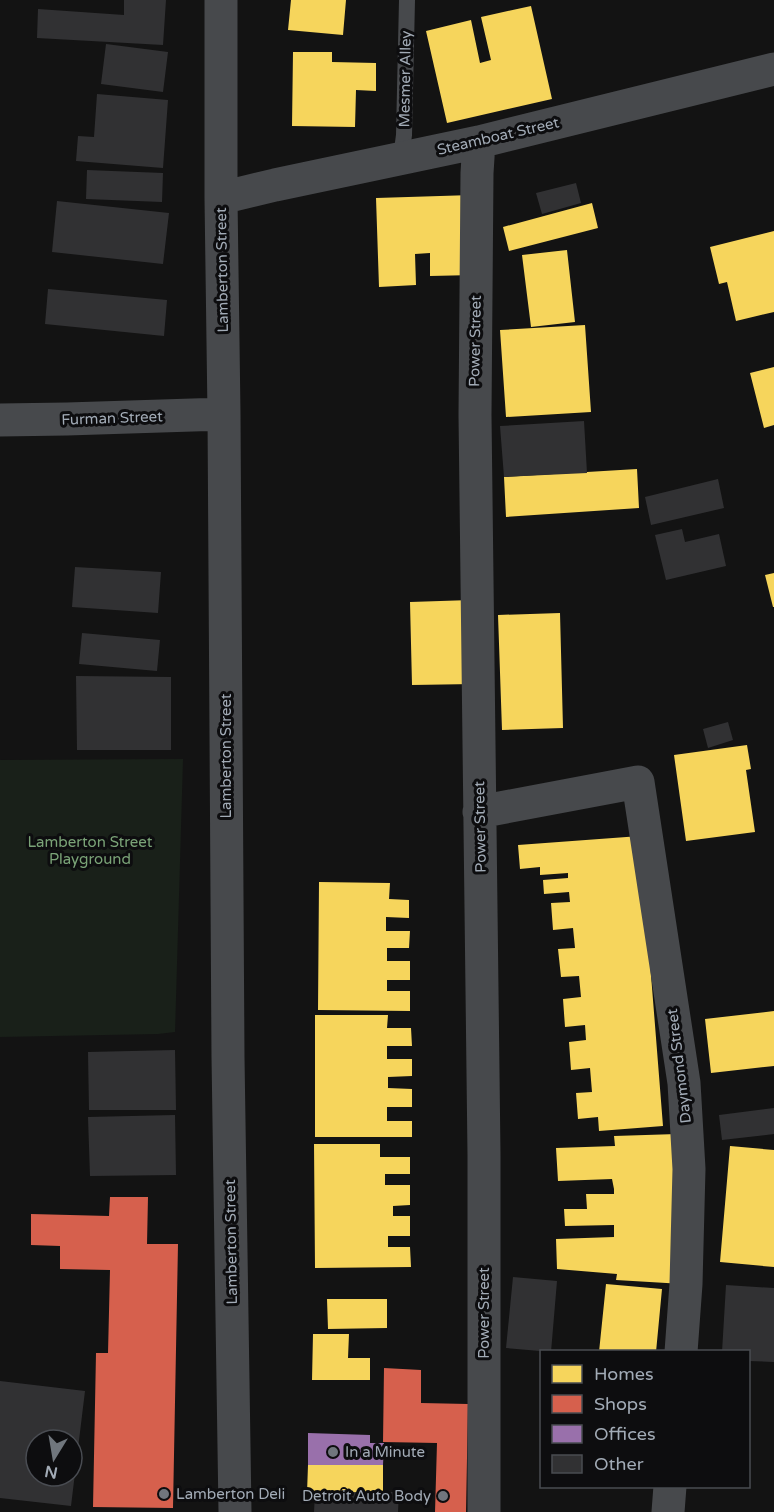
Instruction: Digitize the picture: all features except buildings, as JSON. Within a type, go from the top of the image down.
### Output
[{"type":"street","name":"Lamberton Street","points":[[221,0],[228,1057],[235,1512]]},
{"type":"street","name":"Steamboat Street","points":[[221,198],[479,142],[774,69]]},
{"type":"street","name":"Power Street","points":[[479,142],[475,415],[484,1166],[484,1512]]},
{"type":"street","name":"Furman Street","points":[[0,420],[224,414]]},
{"type":"street","name":"Daymond Street","points":[[479,812],[638,782],[684,1083],[689,1169],[686,1284],[681,1350]]},
{"type":"street","points":[[668,1512],[670,1488]]},
{"type":"lane","name":"Mesmer Alley","points":[[401,158],[404,135],[407,0]]},
{"type":"green space","name":"Lamberton Street Playground","points":[[183,759],[175,1032],[0,1037],[0,760]]},
{"type":"place","name":"In a Minute","points":[[333,1452]]},
{"type":"place","name":"Lamberton Deli","points":[[164,1494]]},
{"type":"place","name":"Detroit Auto Body","points":[[443,1496]]}]
